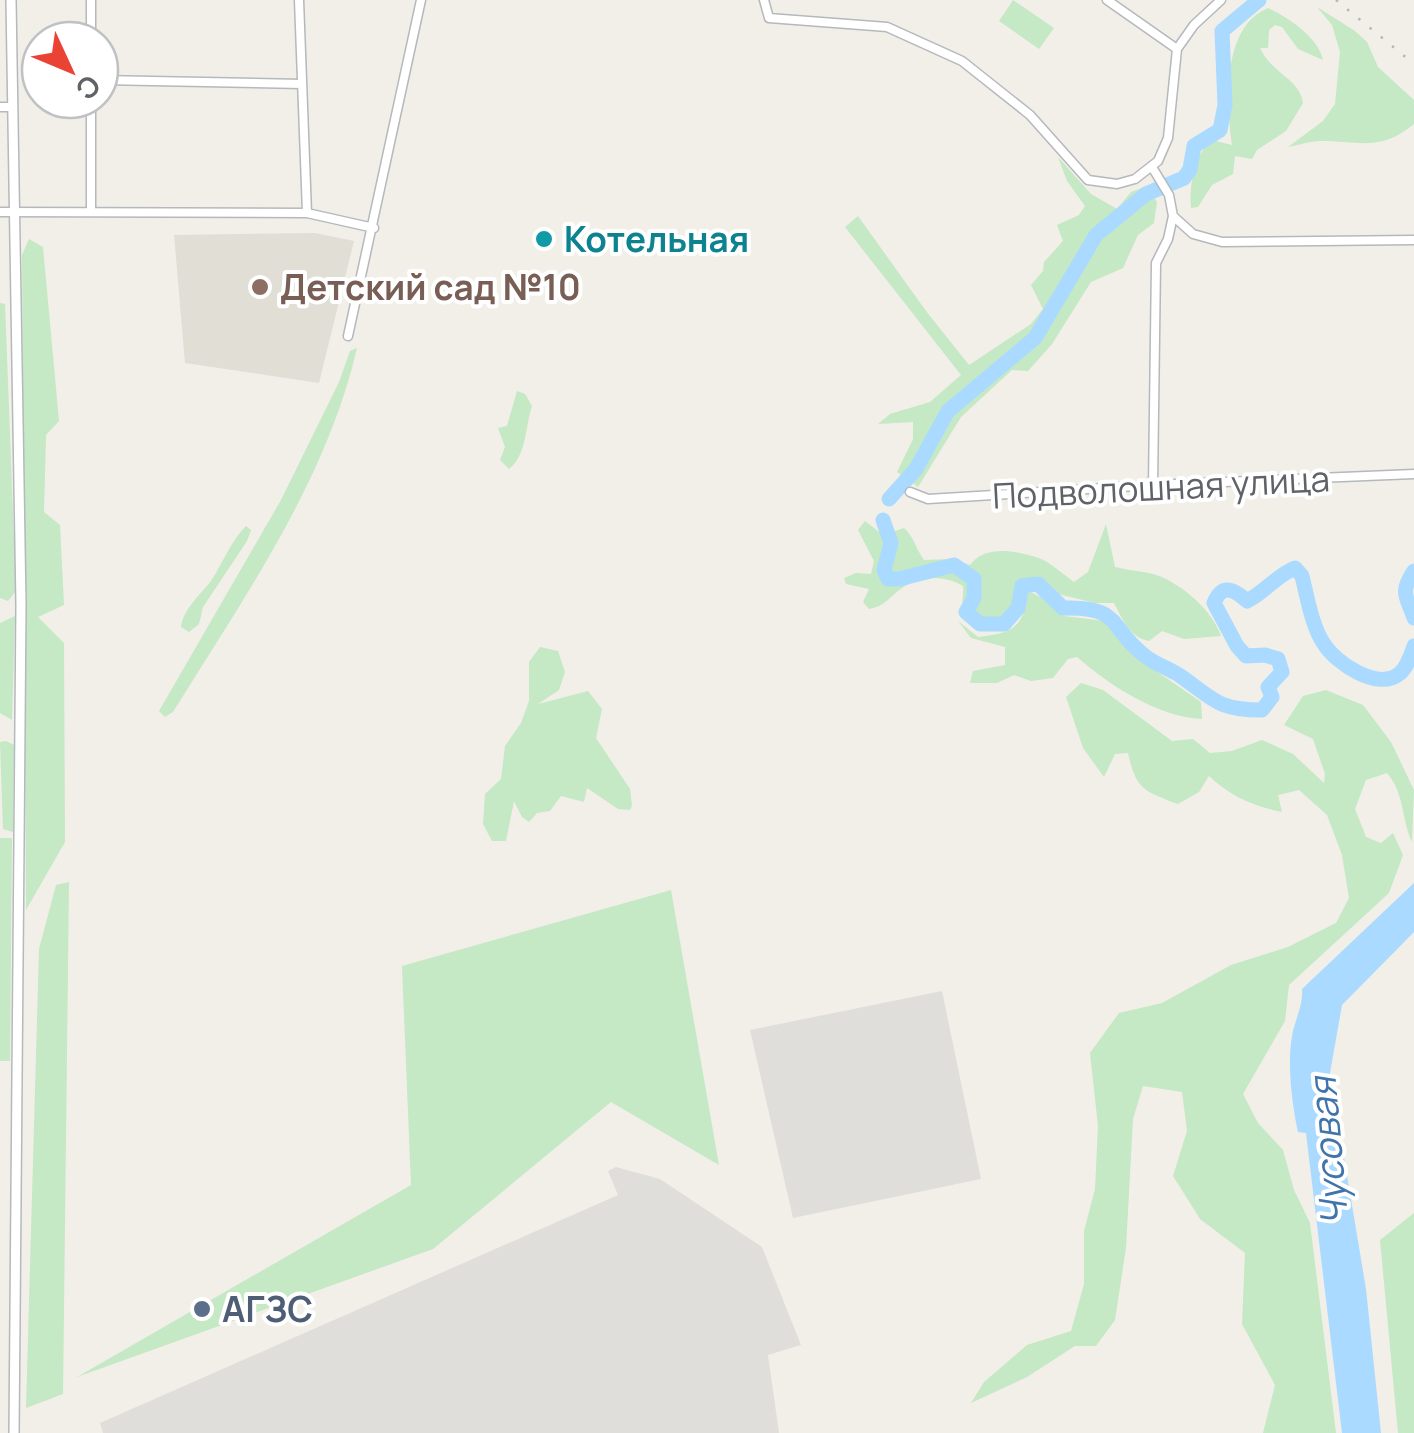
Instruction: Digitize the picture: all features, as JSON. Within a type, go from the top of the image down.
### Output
[{"type":"street","points":[[11,0],[21,605],[14,1433]]},
{"type":"street","points":[[299,0],[308,213]]},
{"type":"street","points":[[348,336],[421,0]]},
{"type":"street","points":[[764,0],[769,18],[886,27],[962,61],[1030,116],[1088,180],[1117,184],[1135,179],[1152,167],[1168,138],[1177,49],[1221,0]]},
{"type":"street","points":[[1107,0],[1177,49]]},
{"type":"street","points":[[120,80],[302,84]]},
{"type":"street","points":[[0,107],[12,107]]},
{"type":"street","points":[[91,120],[92,211]]},
{"type":"street","points":[[1152,167],[1166,189],[1173,216],[1168,239],[1156,263],[1154,484]]},
{"type":"street","points":[[0,212],[308,213],[374,228]]},
{"type":"street","points":[[1173,216],[1193,234],[1222,242],[1414,240]]},
{"type":"street","name":"Подволошная улица","points":[[910,492],[928,499],[1154,484],[1414,474]]},
{"type":"shaded area","name":"Детский сад №10","points":[[315,233],[354,241],[319,383],[185,363],[174,235]]},
{"type":"shaded area","points":[[942,991],[981,1179],[793,1218],[750,1030]]},
{"type":"shaded area","points":[[616,1167],[660,1179],[762,1247],[801,1345],[768,1355],[779,1433],[103,1433],[100,1423],[618,1195],[608,1171]]},
{"type":"green space","points":[[1013,0],[1054,28],[1039,49],[999,21]]},
{"type":"green space","points":[[1317,7],[1367,42],[1378,67],[1414,100],[1414,124],[1402,133],[1380,142],[1317,141],[1288,147],[1323,121],[1335,104],[1340,52],[1332,25]]},
{"type":"green space","points":[[1268,8],[1309,36],[1323,60],[1298,49],[1282,27],[1275,25],[1269,30],[1268,48],[1260,48],[1297,88],[1303,103],[1286,131],[1257,150],[1252,159],[1235,156],[1233,174],[1212,185],[1198,207],[1191,208],[1192,181],[1206,146],[1212,140],[1232,145],[1229,88],[1235,48],[1253,17]]},
{"type":"green space","points":[[1058,157],[1091,194],[1117,209],[1131,192],[1147,186],[1157,202],[1154,223],[1138,235],[1123,268],[1091,282],[1052,344],[1028,371],[1012,370],[961,417],[918,487],[897,472],[913,439],[913,422],[878,424],[890,414],[930,402],[961,375],[845,227],[858,216],[969,365],[1031,324],[1043,309],[1031,285],[1043,271],[1044,262],[1063,241],[1057,225],[1079,215],[1085,206],[1067,181]]},
{"type":"green space","points":[[29,239],[43,247],[59,421],[46,435],[44,512],[60,525],[64,605],[38,617],[64,643],[65,842],[26,910],[22,255]]},
{"type":"green space","points":[[0,303],[5,304],[16,591],[8,601],[0,598]]},
{"type":"green space","points":[[357,348],[343,397],[304,492],[227,625],[173,712],[165,717],[159,711],[281,500],[339,382],[350,351]]},
{"type":"green space","points":[[517,391],[525,394],[532,406],[522,448],[509,469],[500,460],[505,447],[498,428],[507,426]]},
{"type":"green space","points":[[865,521],[883,535],[904,528],[924,560],[951,559],[970,565],[984,554],[1012,552],[1043,560],[1074,582],[1088,572],[1106,524],[1115,567],[1158,576],[1182,589],[1205,610],[1221,636],[1184,639],[1162,631],[1149,641],[1132,632],[1114,603],[1095,603],[1033,588],[1026,590],[1016,621],[990,630],[976,626],[964,614],[963,586],[941,578],[909,584],[869,609],[863,602],[869,589],[846,584],[844,578],[856,573],[871,574],[874,561],[858,530]]},
{"type":"green space","points":[[246,526],[251,530],[247,541],[203,607],[199,624],[189,632],[181,627],[185,614]]},
{"type":"green space","points":[[1028,591],[1047,600],[1064,616],[1105,621],[1136,657],[1201,702],[1202,719],[1168,712],[1135,698],[1077,657],[1068,659],[1053,678],[1031,681],[1014,675],[997,683],[970,683],[973,671],[1005,665],[1005,647],[971,638],[958,621],[978,637],[1008,630],[1020,621]]},
{"type":"green space","points":[[15,616],[12,720],[0,713],[0,623]]},
{"type":"green space","points":[[540,647],[558,651],[565,672],[559,690],[538,704],[588,691],[602,709],[596,738],[630,789],[632,806],[630,810],[618,809],[587,788],[584,802],[561,796],[550,811],[537,813],[529,822],[514,801],[506,841],[492,841],[483,824],[485,794],[501,779],[505,746],[521,723],[529,701],[529,662]]},
{"type":"green space","points":[[1081,683],[1103,690],[1172,741],[1193,739],[1210,753],[1232,751],[1262,740],[1293,754],[1324,783],[1325,774],[1313,739],[1284,725],[1303,696],[1326,690],[1363,705],[1391,742],[1414,790],[1412,842],[1393,781],[1387,773],[1366,780],[1355,809],[1366,837],[1381,843],[1393,833],[1403,855],[1389,893],[1289,985],[1285,1021],[1243,1094],[1258,1123],[1283,1150],[1294,1190],[1310,1223],[1336,1433],[1263,1433],[1275,1385],[1242,1324],[1245,1253],[1200,1219],[1173,1176],[1187,1131],[1182,1092],[1143,1086],[1133,1119],[1126,1248],[1115,1320],[1096,1346],[1075,1346],[1027,1377],[971,1403],[984,1382],[1027,1345],[1071,1331],[1084,1284],[1084,1231],[1095,1189],[1098,1126],[1090,1053],[1119,1013],[1162,1003],[1231,965],[1288,947],[1336,923],[1349,898],[1342,855],[1327,815],[1299,790],[1278,795],[1282,812],[1242,799],[1209,776],[1199,792],[1178,804],[1157,796],[1138,782],[1128,753],[1115,754],[1104,777],[1083,748],[1066,697]]},
{"type":"green space","points":[[0,742],[14,745],[13,832],[3,829]]},
{"type":"green space","points":[[0,838],[12,838],[10,1061],[0,1061]]},
{"type":"green space","points":[[69,882],[63,1394],[26,1408],[39,949],[56,885]]},
{"type":"green space","points":[[671,890],[719,1165],[611,1102],[433,1249],[77,1377],[411,1185],[402,966]]},
{"type":"green space","points":[[1414,1213],[1414,1433],[1398,1433],[1380,1240]]},
{"type":"water","name":"Чусовая","points":[[1414,883],[1414,932],[1342,1005],[1330,1073],[1366,1289],[1381,1433],[1342,1433],[1306,1133],[1298,1132],[1292,1097],[1292,1036],[1302,989]]},
{"type":"waterway","points":[[889,499],[916,469],[948,411],[1035,338],[1096,235],[1146,194],[1184,178],[1190,169],[1194,146],[1220,130],[1225,105],[1222,31],[1259,0]]},
{"type":"waterway","points":[[883,520],[891,543],[884,570],[888,579],[954,565],[974,579],[974,598],[966,612],[980,624],[1004,624],[1018,608],[1022,586],[1038,584],[1063,608],[1082,608],[1106,615],[1149,659],[1217,702],[1235,708],[1262,710],[1272,697],[1268,687],[1282,672],[1278,659],[1246,656],[1237,646],[1214,603],[1225,590],[1247,601],[1295,568],[1302,576],[1313,620],[1324,644],[1347,666],[1369,677],[1380,679],[1399,674],[1414,646]]},
{"type":"waterway","points":[[1414,571],[1406,590],[1414,618]]},
{"type":"railway","points":[[1336,0],[1414,64]]},
{"type":"place","name":"Котельная","points":[[544,239]]},
{"type":"place","name":"Детский сад №10","points":[[260,287]]},
{"type":"place","name":"АГЗС","points":[[202,1309]]}]
